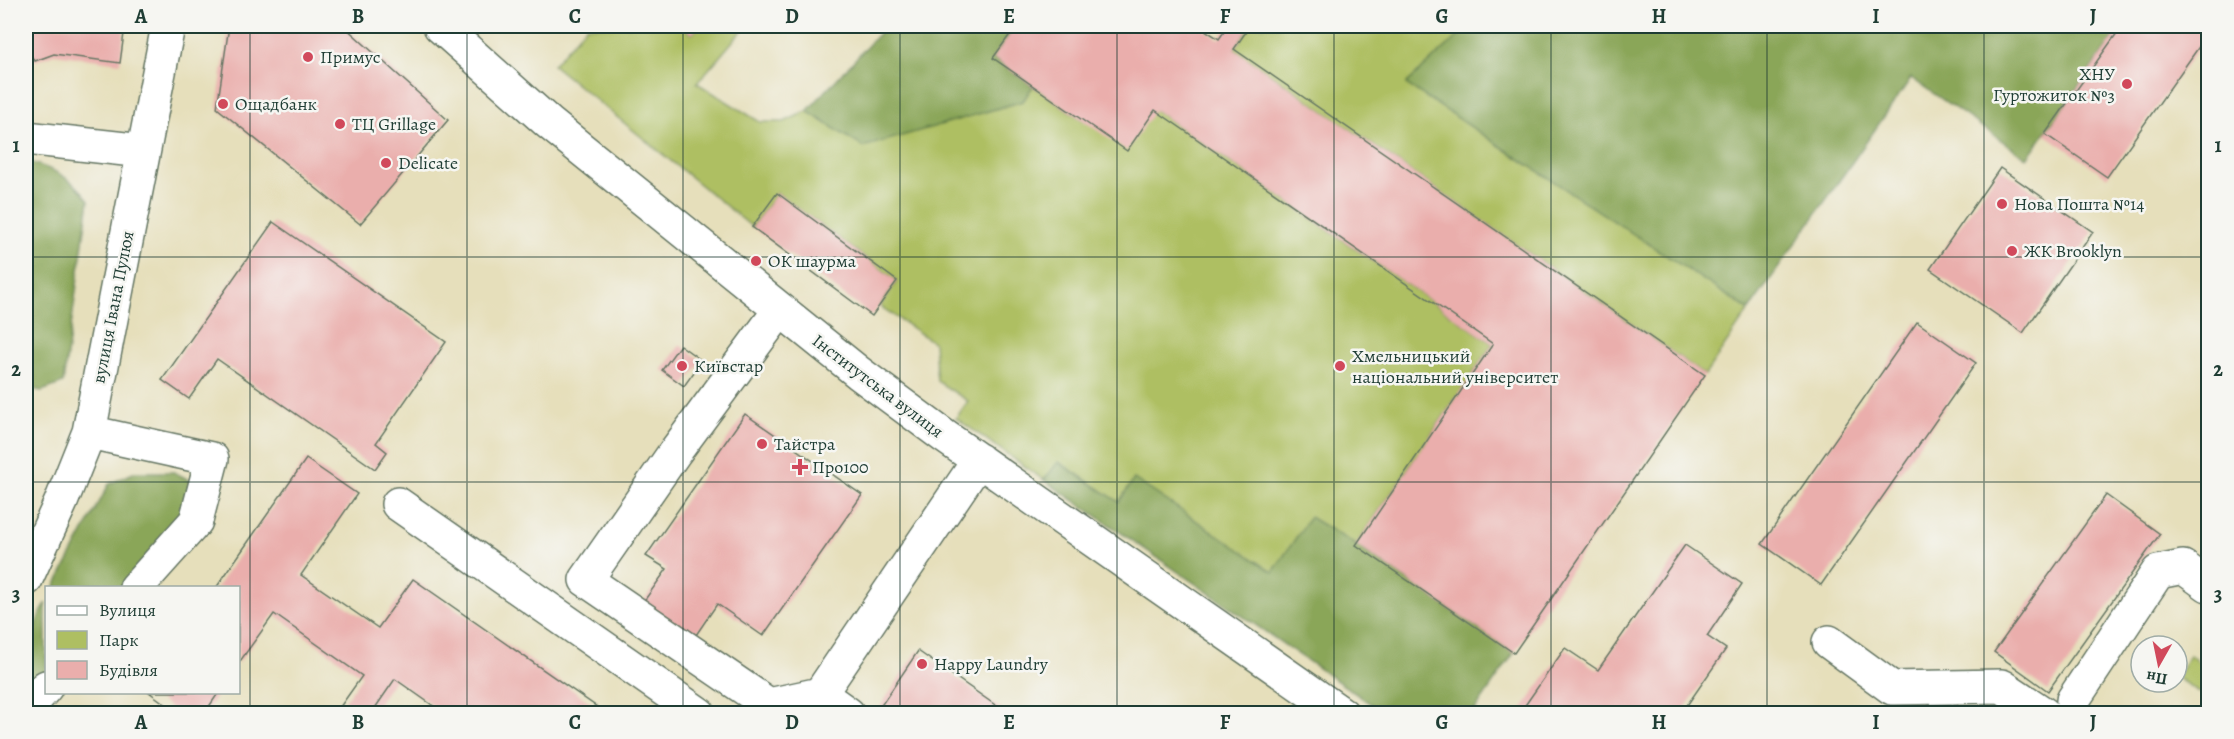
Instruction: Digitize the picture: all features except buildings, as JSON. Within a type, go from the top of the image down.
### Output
[{"type":"street","name":"вулиця Івана Пулюя","points":[[26,579],[61,502],[89,432],[168,26]]},
{"type":"street","name":"Інститутська вулиця","points":[[440,26],[540,115],[859,373],[1341,714]]},
{"type":"street","points":[[26,138],[143,151]]},
{"type":"street","points":[[780,310],[675,452],[586,580],[766,709],[820,694],[979,460]]},
{"type":"street","points":[[89,432],[212,459],[196,521],[138,586]]},
{"type":"street","points":[[398,504],[699,714]]},
{"type":"street","points":[[2073,714],[2073,700],[2158,572],[2183,567],[2208,585]]},
{"type":"street","points":[[1829,642],[1892,688],[2002,686],[2044,714]]},
{"type":"street","points":[[26,710],[45,688]]},
{"type":"street","points":[[820,694],[848,714]]},
{"type":"green space","points":[[587,26],[682,26],[692,34],[700,26],[746,26],[697,83],[760,122],[784,122],[807,111],[863,147],[1023,101],[1033,86],[1087,123],[1155,110],[1493,344],[1356,545],[1310,517],[1273,572],[1134,479],[1119,502],[1059,462],[1044,480],[956,418],[968,401],[937,381],[934,343],[880,306],[897,281],[777,193],[752,227],[553,65]]},
{"type":"green space","points":[[886,26],[1016,26],[993,58],[1033,86],[1023,101],[863,147],[807,111]]},
{"type":"green space","points":[[1250,26],[1469,26],[1406,84],[1749,310],[1705,375],[1234,49]]},
{"type":"green space","points":[[1469,26],[2122,26],[2027,158],[1911,78],[1749,310],[1406,84]]},
{"type":"green space","points":[[26,161],[61,175],[76,185],[89,200],[63,383],[42,391],[26,388]]},
{"type":"green space","points":[[1058,462],[1119,502],[1134,479],[1273,572],[1310,517],[1356,545],[1514,653],[1473,713],[1384,713],[1044,480]]},
{"type":"green space","points":[[135,472],[174,472],[193,482],[196,502],[125,586],[55,586],[109,484]]},
{"type":"green space","points":[[45,605],[45,675],[26,698],[26,643]]},
{"type":"green space","points":[[2189,655],[2208,668],[2208,698],[2189,686]]},
{"type":"place","name":"Примус","points":[[308,57]]},
{"type":"place","name":"ХНУ Гуртожиток №3","points":[[2127,84]]},
{"type":"place","name":"Ощадбанк","points":[[223,104]]},
{"type":"place","name":"ТЦ Grillage","points":[[340,124]]},
{"type":"place","name":"Delicate","points":[[386,163]]},
{"type":"place","name":"Нова Пошта №14","points":[[2002,204]]},
{"type":"place","name":"ЖК Brooklyn","points":[[2012,251]]},
{"type":"place","name":"ОК шаурма","points":[[756,261]]},
{"type":"place","name":"Київстар","points":[[682,366]]},
{"type":"place","name":"Хмельницький національний університет","points":[[1340,366]]},
{"type":"place","name":"Тайстра","points":[[762,444]]},
{"type":"place","name":"Про100","points":[[800,467]]},
{"type":"place","name":"Happy Laundry","points":[[922,664]]}]
